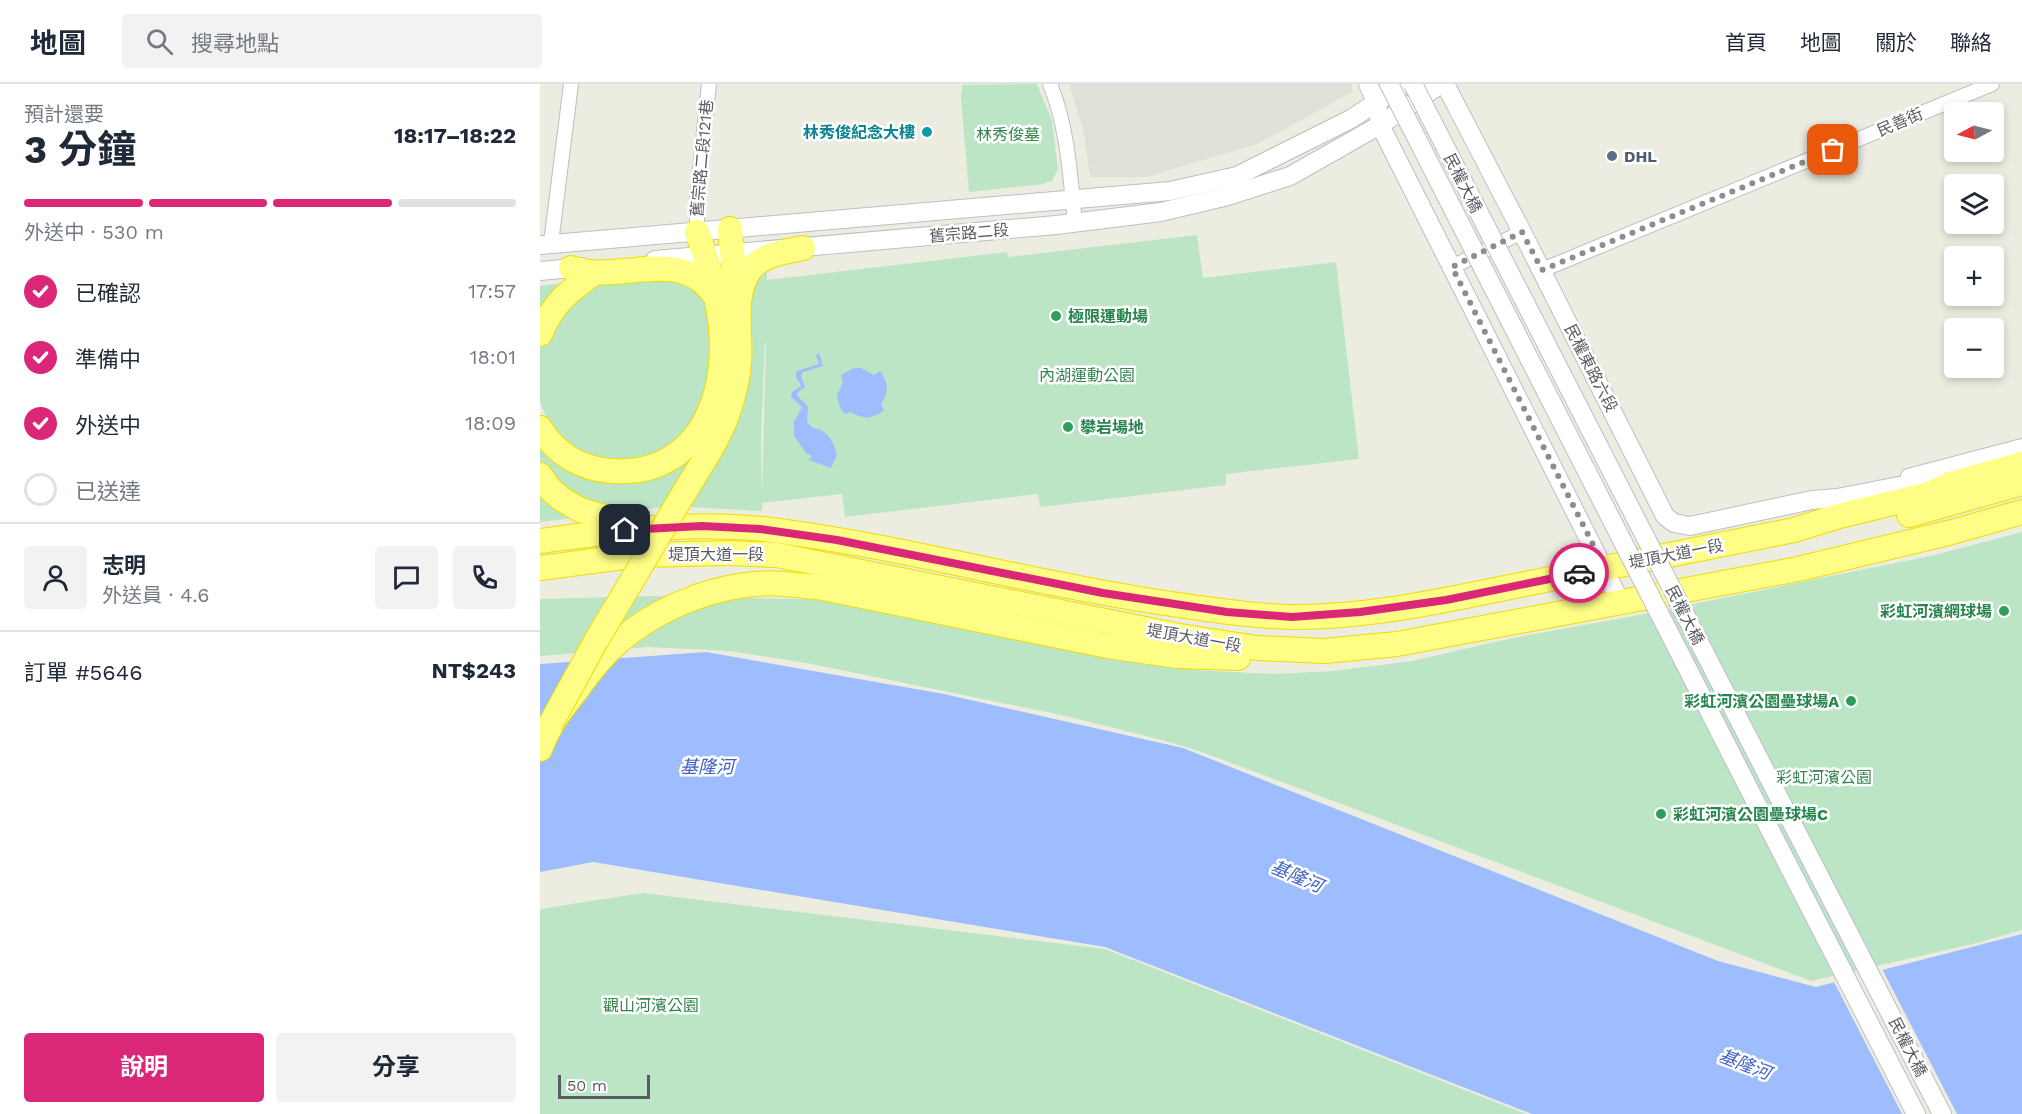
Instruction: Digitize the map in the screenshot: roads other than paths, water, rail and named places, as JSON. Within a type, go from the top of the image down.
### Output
[{"type":"highway","points":[[730,229],[739,322]]},
{"type":"highway","points":[[540,428],[546,438],[561,452],[580,465],[628,472],[650,468],[678,452],[696,436],[710,409],[721,372],[723,348],[722,323],[706,256],[697,232]]},
{"type":"highway","points":[[540,749],[550,725],[596,641],[717,439],[726,418],[739,364],[741,291],[748,272],[762,259],[803,248]]},
{"type":"highway","points":[[540,334],[546,319],[583,270],[667,269],[697,277],[715,296]]},
{"type":"highway","name":"堤頂大道一段","points":[[540,541],[625,530],[702,526],[760,529],[837,540],[1103,593],[1227,612],[1292,617],[1360,612],[1446,600],[1794,530],[1839,516],[1926,495],[1954,483],[2022,464]]},
{"type":"highway","points":[[540,475],[560,498],[580,510],[605,517],[625,530]]},
{"type":"highway","points":[[1740,579],[1847,535],[2022,483]]},
{"type":"highway","points":[[1794,530],[1847,535],[1936,520],[2022,495]]},
{"type":"highway","name":"堤頂大道一段","points":[[540,568],[638,555],[719,553],[777,555],[1180,636],[1257,648],[1324,651],[1397,644],[1809,567],[1952,532],[2022,512]]},
{"type":"highway","points":[[550,725],[588,674],[616,643],[647,621],[683,602],[746,584],[783,583],[823,588],[1108,646],[1177,656],[1261,657],[1324,651]]},
{"type":"main road","points":[[1368,84],[1377,104],[1380,125],[1620,601]]},
{"type":"main road","name":"舊宗路二段","points":[[546,244],[1170,191],[1237,176],[1351,119],[1377,104],[1402,84]]},
{"type":"main road","name":"民權大橋","points":[[1402,84],[1916,1114]]},
{"type":"main road","name":"民權大橋","points":[[1402,84],[1942,1114]]},
{"type":"main road","name":"舊宗路二段","points":[[540,271],[583,270],[706,256],[1075,223],[1161,212],[1228,196],[1290,176],[1380,125],[1443,84]]},
{"type":"main road","name":"民權東路六段","points":[[1443,84],[1542,270],[1665,516],[1674,523],[1690,526],[1812,500],[1837,498],[1925,481],[1954,483]]},
{"type":"street","points":[[546,244],[571,84]]},
{"type":"street","name":"舊宗路二段121巷","points":[[697,232],[697,197],[709,84]]},
{"type":"street","points":[[1050,84],[1060,108],[1068,151],[1075,223]]},
{"type":"street","name":"民善街","points":[[1542,270],[1992,84]]},
{"type":"street","points":[[1452,267],[1522,232]]},
{"type":"street","points":[[1812,500],[1831,492],[1915,475],[2022,446]]},
{"type":"water","points":[[819,353],[823,366],[803,372],[801,376],[805,387],[797,395],[808,407],[807,422],[830,437],[837,455],[831,468],[809,460],[812,456],[806,453],[794,436],[794,422],[802,407],[791,397],[792,392],[801,386],[796,374],[797,371],[819,364],[816,355]]},
{"type":"water","points":[[854,368],[861,368],[874,375],[880,371],[885,380],[887,392],[881,404],[884,410],[876,415],[864,417],[851,412],[845,414],[840,408],[837,395],[843,382],[841,375]]},
{"type":"water","name":"基隆河","points":[[706,652],[944,694],[1183,748],[1718,961],[1816,987],[2022,934],[2022,1114],[1532,1114],[1105,947],[593,862],[540,872],[540,664]]},
{"type":"place","name":"林秀俊紀念大樓","points":[[927,132]]},
{"type":"place","name":"DHL","points":[[1612,156]]},
{"type":"place","name":"極限運動場","points":[[1056,316]]},
{"type":"place","name":"攀岩場地","points":[[1068,427]]},
{"type":"place","name":"彩虹河濱網球場","points":[[2004,611]]},
{"type":"place","name":"彩虹河濱公園壘球場A","points":[[1851,701]]},
{"type":"place","name":"彩虹河濱公園壘球場C","points":[[1661,814]]},
{"type":"park label","name":"林秀俊墓","points":[[1008,134]]},
{"type":"park label","name":"內湖運動公園","points":[[1087,375]]},
{"type":"park label","name":"彩虹河濱公園","points":[[1824,777]]},
{"type":"park label","name":"觀山河濱公園","points":[[651,1005]]}]
